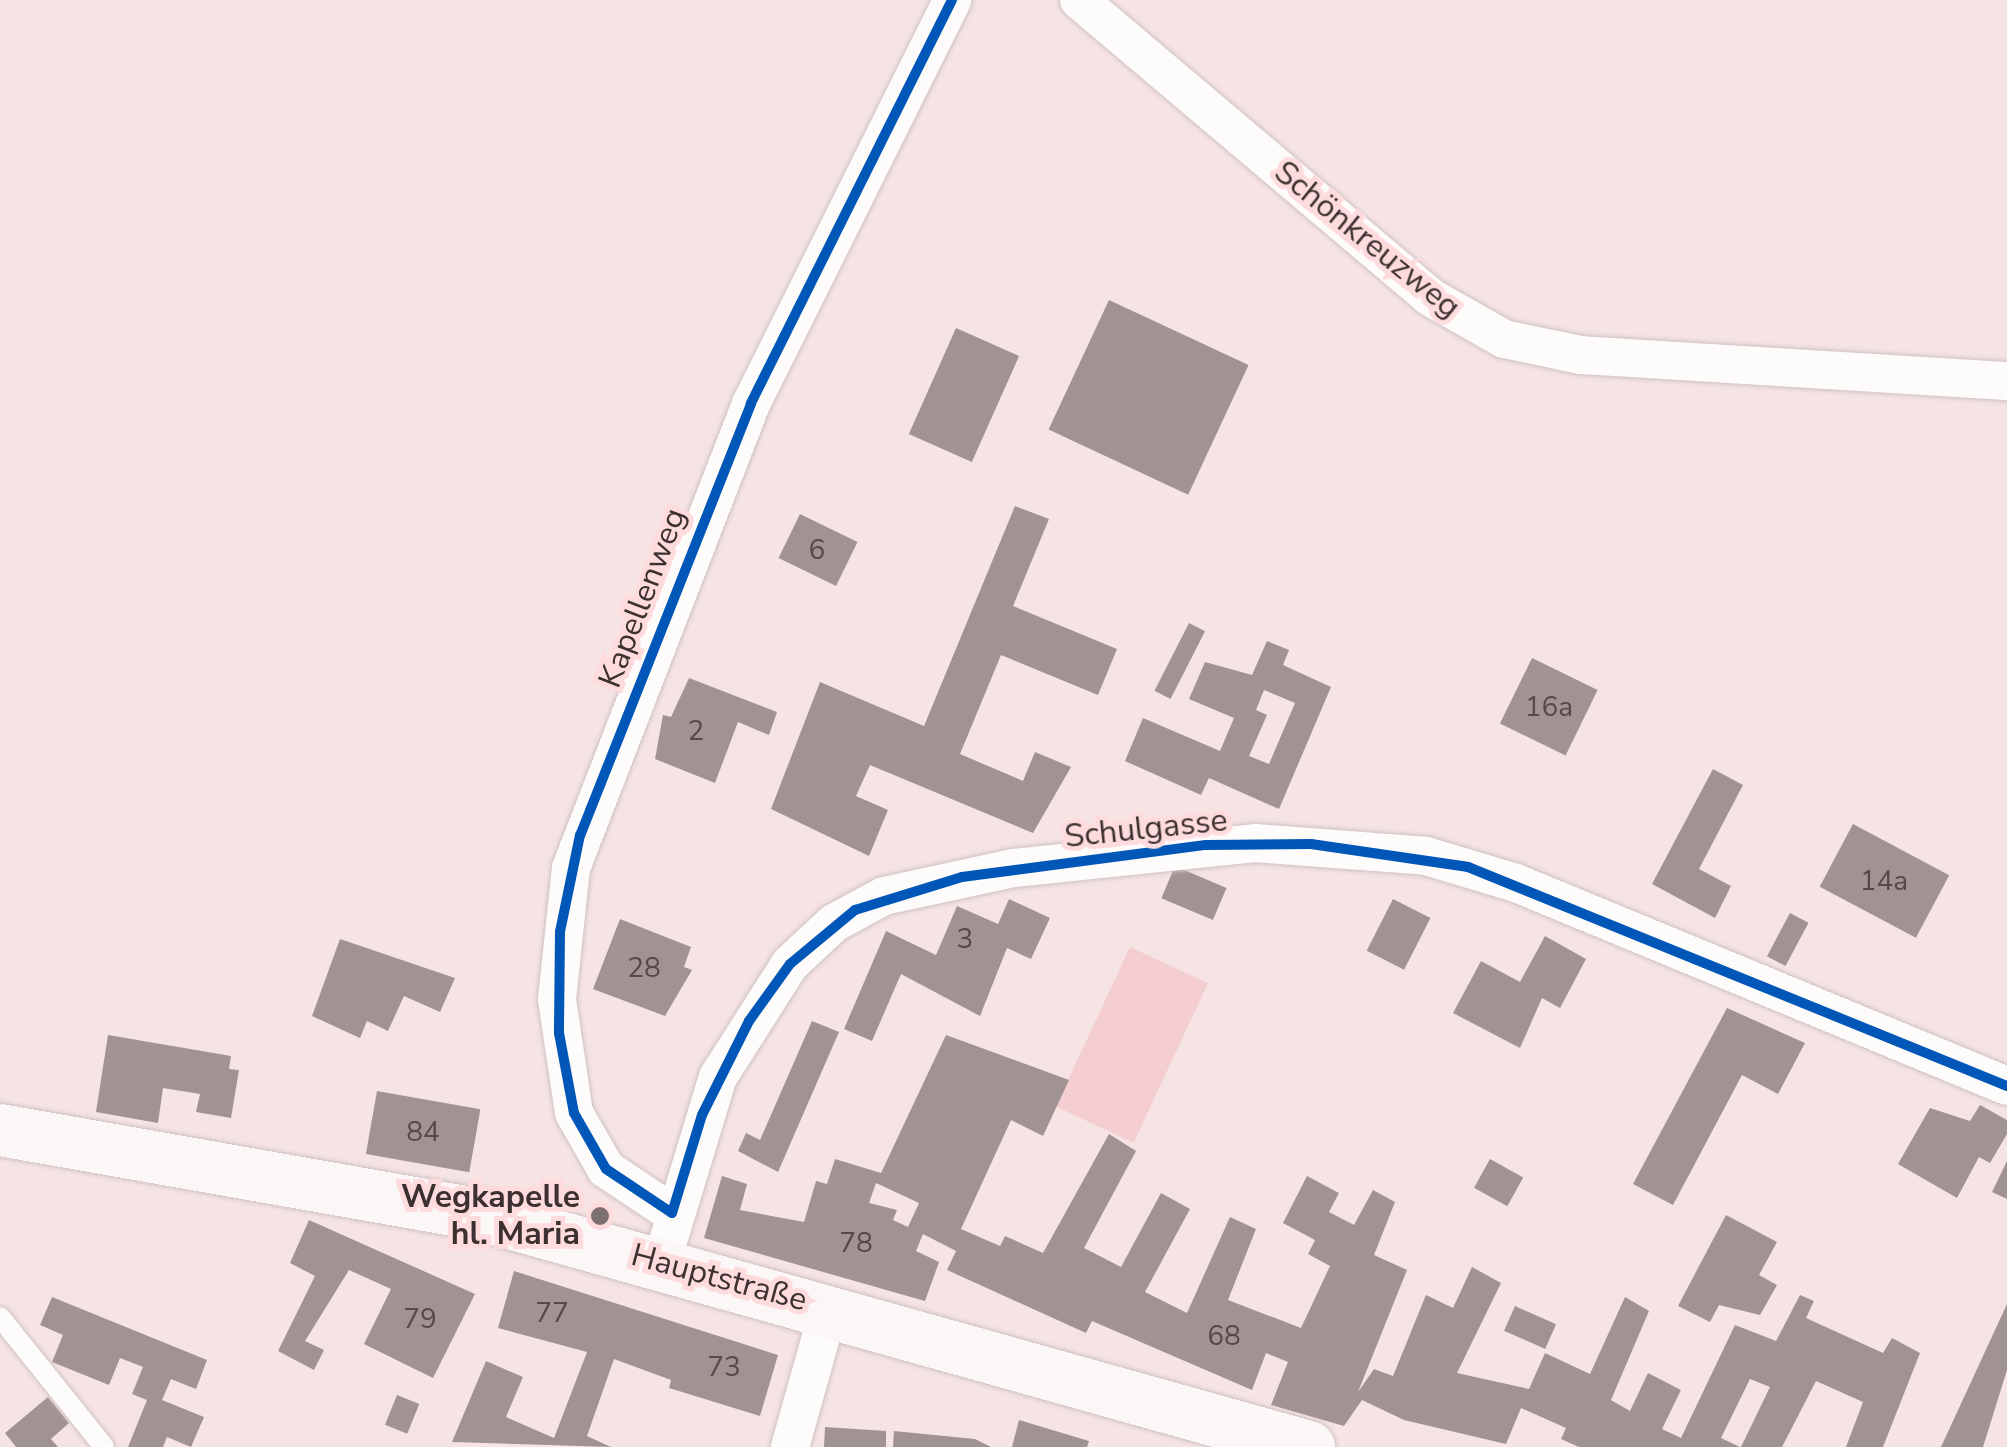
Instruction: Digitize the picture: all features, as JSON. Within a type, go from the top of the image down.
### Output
[{"type":"main road","name":"Hauptstraße","points":[[0,1131],[667,1237],[829,1308],[1309,1447]]},
{"type":"street","name":"Kapellenweg","points":[[667,1237],[606,1170],[574,1113],[557,999],[571,868],[750,404],[952,0]]},
{"type":"street","name":"Schönkreuzweg","points":[[1079,0],[1430,297],[1504,339],[1581,355],[2007,382]]},
{"type":"street","name":"Schulgasse","points":[[667,1237],[732,1051],[780,977],[834,924],[926,884],[1206,845],[1311,844],[1468,867],[2007,1086]]},
{"type":"street","points":[[790,1447],[829,1308]]},
{"type":"lane","points":[[0,1317],[104,1447]]},
{"type":"shaded area","points":[[1130,947],[1208,983],[1134,1143],[1056,1107]]},
{"type":"building","points":[[1109,300],[1249,365],[1188,495],[1049,430]]},
{"type":"building","points":[[956,328],[1019,356],[972,462],[909,434]]},
{"type":"building","points":[[1015,506],[1049,519],[1013,606],[1117,649],[1098,695],[1001,655],[960,754],[1023,781],[1035,752],[1071,767],[1033,833],[870,765],[856,796],[888,810],[869,856],[771,809],[820,682],[924,726]]},
{"type":"building","points":[[800,514],[858,542],[836,586],[779,558]]},
{"type":"building","points":[[1189,623],[1205,631],[1171,699],[1154,691]]},
{"type":"building","points":[[1267,641],[1289,650],[1283,665],[1331,687],[1279,809],[1209,778],[1201,795],[1125,761],[1143,718],[1220,751],[1234,718],[1189,699],[1205,662],[1252,675]],"holes":[[[1264,690],[1295,703],[1269,764],[1249,756],[1267,715],[1256,710]]]},
{"type":"building","points":[[1532,658],[1598,690],[1566,756],[1500,724]]},
{"type":"building","points":[[689,678],[777,712],[769,735],[738,722],[715,783],[655,759],[663,715],[671,717]]},
{"type":"building","points":[[1713,769],[1743,785],[1699,869],[1731,886],[1715,918],[1652,884]]},
{"type":"building","points":[[1853,824],[1949,875],[1916,938],[1820,887]]},
{"type":"building","points":[[1175,866],[1227,888],[1213,920],[1161,898]]},
{"type":"building","points":[[1009,899],[1050,918],[1031,959],[1007,948],[980,1016],[901,974],[872,1041],[844,1029],[886,931],[936,955],[957,906],[998,924]]},
{"type":"building","points":[[1393,899],[1430,918],[1404,970],[1367,951]]},
{"type":"building","points":[[1790,913],[1809,923],[1786,966],[1767,956]]},
{"type":"building","points":[[620,919],[691,947],[684,967],[692,970],[665,1016],[593,989]]},
{"type":"building","points":[[1545,936],[1586,959],[1560,1008],[1542,998],[1520,1048],[1453,1013],[1481,961],[1520,982]]},
{"type":"building","points":[[340,939],[455,978],[440,1012],[404,996],[388,1031],[367,1021],[360,1038],[312,1016]]},
{"type":"building","points":[[1727,1008],[1805,1043],[1778,1094],[1742,1075],[1673,1205],[1633,1184]]},
{"type":"building","points":[[812,1021],[839,1032],[778,1172],[738,1151],[746,1133],[760,1140]]},
{"type":"building","points":[[108,1035],[231,1056],[229,1069],[239,1070],[231,1118],[196,1112],[200,1094],[163,1088],[158,1123],[96,1112]]},
{"type":"building","points":[[946,1035],[1069,1080],[1043,1136],[1011,1120],[961,1229],[1000,1246],[1005,1236],[1043,1253],[1109,1134],[1136,1151],[1084,1248],[1121,1267],[1161,1193],[1190,1209],[1145,1292],[1187,1313],[1230,1217],[1256,1229],[1228,1300],[1301,1328],[1330,1266],[1308,1254],[1315,1240],[1283,1223],[1307,1176],[1339,1193],[1329,1212],[1354,1225],[1373,1190],[1395,1202],[1374,1255],[1407,1270],[1358,1392],[1374,1369],[1393,1376],[1426,1295],[1453,1308],[1472,1267],[1501,1283],[1457,1373],[1529,1389],[1545,1353],[1590,1374],[1625,1297],[1649,1311],[1611,1400],[1630,1411],[1648,1373],[1681,1390],[1662,1429],[1681,1438],[1735,1325],[1776,1341],[1800,1295],[1814,1301],[1806,1318],[1883,1353],[1892,1338],[1920,1353],[1883,1447],[1846,1447],[1863,1402],[1816,1381],[1782,1447],[1741,1447],[1770,1387],[1750,1379],[1721,1438],[1740,1447],[1579,1447],[1561,1439],[1566,1428],[1521,1408],[1506,1444],[1404,1420],[1362,1400],[1344,1426],[1271,1405],[1288,1362],[1266,1353],[1252,1390],[1092,1321],[1086,1333],[947,1270],[956,1251],[923,1234],[916,1251],[939,1262],[925,1301],[704,1238],[722,1176],[747,1184],[740,1210],[804,1222],[816,1181],[827,1184],[835,1159],[881,1173]],"holes":[[[876,1183],[919,1203],[908,1227],[893,1220],[897,1210],[869,1203]]]},
{"type":"building","points":[[377,1091],[480,1109],[469,1172],[366,1154]]},
{"type":"building","points":[[1980,1105],[2007,1120],[2007,1134],[1990,1163],[1979,1157],[1957,1198],[1898,1164],[1930,1108],[1970,1121]]},
{"type":"building","points":[[1490,1159],[1523,1177],[1507,1206],[1474,1188]]},
{"type":"building","points":[[2007,1161],[2007,1199],[1992,1192]]},
{"type":"building","points":[[1726,1215],[1777,1242],[1759,1275],[1777,1285],[1760,1315],[1719,1305],[1710,1322],[1678,1306]]},
{"type":"building","points":[[309,1220],[475,1294],[433,1378],[364,1344],[391,1289],[349,1270],[305,1341],[324,1350],[314,1370],[278,1351],[315,1276],[290,1263]]},
{"type":"building","points":[[514,1271],[778,1355],[760,1416],[669,1388],[671,1380],[614,1359],[587,1436],[611,1447],[452,1442],[486,1361],[523,1377],[506,1417],[554,1438],[587,1352],[498,1328]]},
{"type":"building","points":[[52,1297],[207,1360],[196,1389],[171,1379],[162,1400],[204,1417],[191,1447],[167,1437],[163,1447],[128,1447],[147,1400],[132,1394],[143,1367],[120,1358],[109,1385],[52,1362],[63,1335],[40,1325]]},
{"type":"building","points":[[2007,1304],[2007,1370],[1983,1447],[1941,1447]]},
{"type":"building","points":[[1515,1306],[1556,1324],[1545,1349],[1504,1331]]},
{"type":"building","points":[[397,1395],[419,1404],[407,1434],[385,1425]]},
{"type":"building","points":[[48,1397],[69,1423],[51,1439],[58,1447],[16,1447],[5,1433]]},
{"type":"building","points":[[1019,1420],[1089,1441],[1087,1447],[1012,1447]]},
{"type":"building","points":[[825,1427],[886,1431],[886,1447],[824,1447]]},
{"type":"building","points":[[894,1431],[975,1439],[991,1447],[893,1447]]},
{"type":"cycle path","points":[[952,0],[751,404],[580,835],[560,932],[559,1033],[574,1113],[606,1169],[672,1213],[702,1115],[749,1021],[790,964],[855,910],[962,877],[1206,845],[1311,844],[1468,867],[2007,1086]]},
{"type":"place","name":"Wegkapelle hl. Maria","points":[[600,1216]]}]
